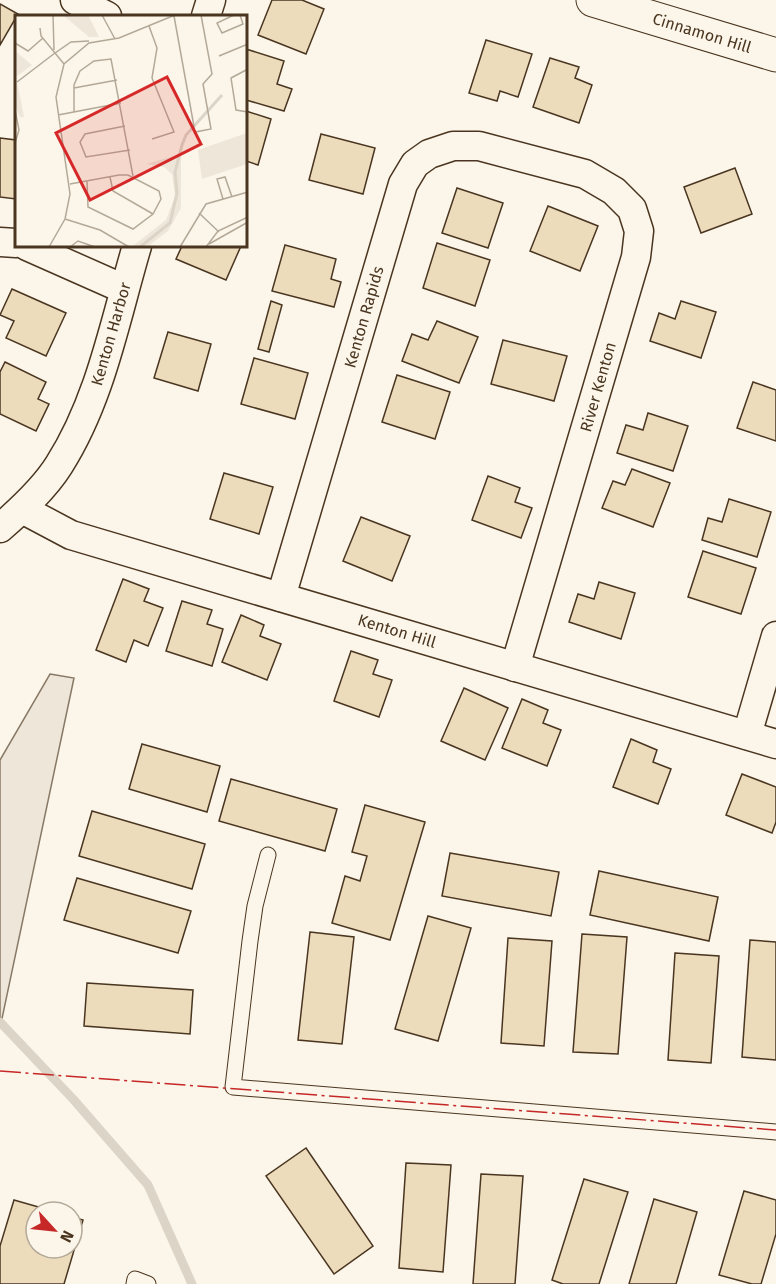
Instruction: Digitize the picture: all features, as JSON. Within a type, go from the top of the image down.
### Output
[{"type":"street","points":[[75,0],[105,15]]},
{"type":"street","points":[[206,15],[211,0]]},
{"type":"street","name":"Cinnamon Hill","points":[[593,0],[776,55]]},
{"type":"street","name":"Kenton Rapids","points":[[281,597],[403,184],[415,164],[429,154],[453,146],[479,146],[538,161]]},
{"type":"street","name":"River Kenton","points":[[515,667],[636,257],[639,231],[632,209],[614,191],[585,174],[538,161]]},
{"type":"street","points":[[0,242],[15,243]]},
{"type":"street","points":[[32,248],[124,289]]},
{"type":"street","name":"Kenton Harbor","points":[[0,528],[22,509],[59,465],[82,420],[100,378],[136,248]]},
{"type":"street","name":"Kenton Hill","points":[[22,509],[71,535],[776,744]]},
{"type":"street","points":[[747,735],[776,636]]},
{"type":"lane","points":[[268,855],[255,906],[233,1086],[776,1132]]},
{"type":"lane","points":[[134,1284],[135,1280],[148,1284]]},
{"type":"shaded area","points":[[50,674],[74,678],[0,1028],[0,760]]},
{"type":"building","points":[[272,0],[302,0],[324,9],[306,54],[258,35]]},
{"type":"building","points":[[0,4],[18,14],[15,15],[15,19],[0,45]]},
{"type":"building","points":[[486,40],[532,54],[518,97],[500,91],[497,101],[469,93]]},
{"type":"building","points":[[248,50],[284,61],[277,84],[292,89],[284,111],[248,101]]},
{"type":"building","points":[[550,58],[579,67],[575,78],[592,85],[579,123],[533,107]]},
{"type":"building","points":[[248,112],[271,119],[258,165],[248,162]]},
{"type":"building","points":[[321,134],[375,148],[363,194],[309,180]]},
{"type":"building","points":[[0,138],[15,140],[15,199],[0,197]]},
{"type":"building","points":[[735,168],[752,214],[701,233],[684,187]]},
{"type":"building","points":[[457,188],[503,203],[488,248],[442,233]]},
{"type":"building","points":[[548,206],[598,226],[580,271],[530,251]]},
{"type":"building","points":[[437,243],[490,260],[475,306],[423,288]]},
{"type":"building","points":[[285,245],[336,259],[331,279],[341,282],[334,307],[272,291]]},
{"type":"building","points":[[181,248],[240,248],[226,280],[176,259]]},
{"type":"building","points":[[12,289],[66,313],[46,356],[6,338],[14,321],[0,315]]},
{"type":"building","points":[[271,301],[282,305],[269,352],[258,349]]},
{"type":"building","points":[[681,301],[716,312],[701,358],[650,341],[659,313],[675,319]]},
{"type":"building","points":[[437,321],[478,337],[459,383],[402,361],[412,334],[428,340]]},
{"type":"building","points":[[168,332],[211,344],[198,391],[154,378]]},
{"type":"building","points":[[503,340],[567,356],[554,401],[491,384]]},
{"type":"building","points":[[254,358],[308,373],[295,419],[241,404]]},
{"type":"building","points":[[5,362],[46,382],[38,399],[49,404],[36,431],[0,414],[0,372]]},
{"type":"building","points":[[397,375],[450,392],[435,439],[382,422]]},
{"type":"building","points":[[753,382],[776,390],[776,441],[737,428]]},
{"type":"building","points":[[648,413],[688,426],[673,471],[617,453],[626,425],[643,430]]},
{"type":"building","points":[[632,469],[670,483],[653,527],[602,508],[613,481],[625,485]]},
{"type":"building","points":[[224,473],[273,487],[259,534],[210,519]]},
{"type":"building","points":[[488,476],[520,488],[515,502],[532,508],[521,538],[472,520]]},
{"type":"building","points":[[729,499],[771,512],[757,557],[702,540],[708,518],[722,522]]},
{"type":"building","points":[[361,517],[410,536],[392,581],[343,561]]},
{"type":"building","points":[[703,551],[756,568],[741,614],[688,597]]},
{"type":"building","points":[[123,579],[149,589],[144,601],[163,608],[148,646],[134,640],[126,662],[96,650]]},
{"type":"building","points":[[599,582],[635,593],[621,639],[569,622],[578,594],[594,599]]},
{"type":"building","points":[[182,601],[212,610],[207,624],[223,629],[212,666],[166,651]]},
{"type":"building","points":[[241,615],[264,625],[260,636],[281,644],[267,680],[222,662]]},
{"type":"building","points":[[351,651],[378,660],[373,674],[392,680],[379,717],[334,701]]},
{"type":"building","points":[[464,688],[508,708],[485,760],[441,741]]},
{"type":"building","points":[[522,699],[548,710],[543,723],[561,730],[547,766],[502,748]]},
{"type":"building","points":[[631,739],[657,750],[653,762],[671,769],[658,804],[613,787]]},
{"type":"building","points":[[142,744],[220,766],[207,812],[129,789]]},
{"type":"building","points":[[742,774],[776,787],[776,822],[772,833],[726,815]]},
{"type":"building","points":[[231,779],[337,809],[325,851],[219,821]]},
{"type":"building","points":[[365,805],[425,822],[390,940],[332,923],[345,876],[360,881],[367,856],[352,852]]},
{"type":"building","points":[[92,811],[205,844],[192,889],[79,856]]},
{"type":"building","points":[[450,853],[559,872],[551,916],[442,896]]},
{"type":"building","points":[[599,871],[718,897],[709,941],[590,915]]},
{"type":"building","points":[[77,878],[191,911],[178,953],[64,920]]},
{"type":"building","points":[[428,916],[471,928],[438,1041],[395,1029]]},
{"type":"building","points":[[310,932],[354,937],[342,1044],[298,1040]]},
{"type":"building","points":[[582,934],[627,937],[618,1054],[573,1052]]},
{"type":"building","points":[[508,938],[552,941],[544,1046],[501,1043]]},
{"type":"building","points":[[750,940],[776,942],[776,1060],[742,1057]]},
{"type":"building","points":[[675,953],[719,956],[711,1063],[668,1060]]},
{"type":"building","points":[[87,983],[193,990],[190,1034],[84,1026]]},
{"type":"building","points":[[306,1148],[373,1246],[334,1274],[266,1176]]},
{"type":"building","points":[[406,1163],[451,1165],[443,1272],[399,1268]]},
{"type":"building","points":[[481,1174],[523,1176],[515,1284],[473,1284]]},
{"type":"building","points":[[584,1179],[628,1192],[599,1284],[563,1284],[552,1280]]},
{"type":"building","points":[[744,1191],[776,1200],[776,1234],[761,1284],[752,1284],[719,1275]]},
{"type":"building","points":[[654,1199],[697,1212],[676,1284],[629,1284]]},
{"type":"building","points":[[14,1200],[24,1203],[24,1260],[71,1260],[64,1284],[0,1284],[0,1246]]},
{"type":"waterway","points":[[0,1022],[73,1099],[148,1185],[192,1284]]},
{"type":"power","points":[[0,1071],[776,1130]]}]
